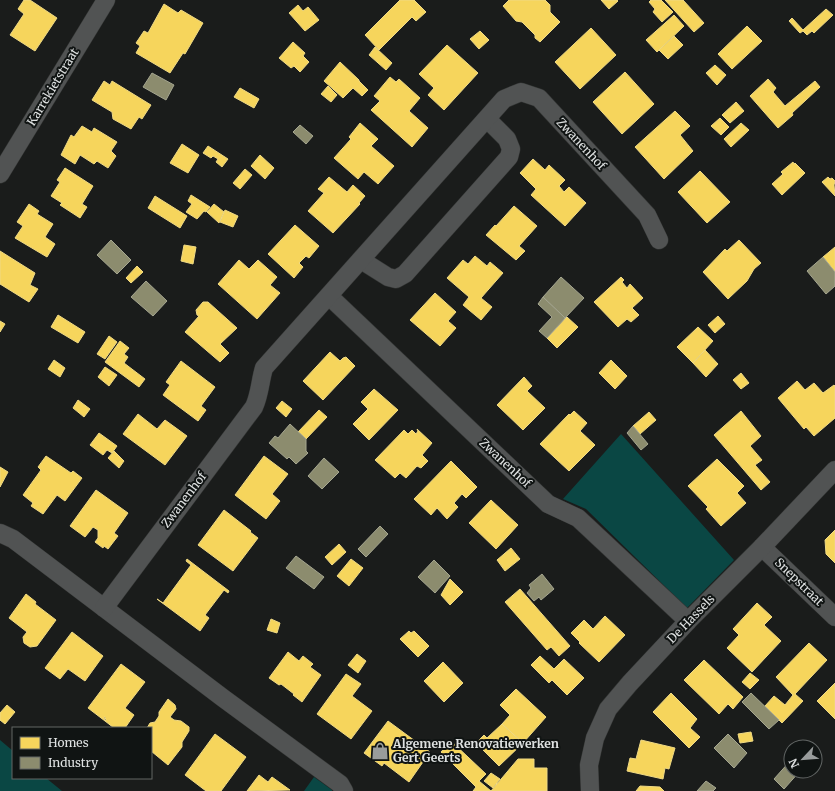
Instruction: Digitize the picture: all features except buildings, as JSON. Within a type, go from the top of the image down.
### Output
[{"type":"street","name":"Karrekietstraat","points":[[0,174],[106,0]]},
{"type":"street","name":"Zwanenhof","points":[[104,608],[254,407],[264,368],[504,99],[521,92],[539,98],[647,215],[659,240]]},
{"type":"street","points":[[361,260],[388,277],[396,280],[405,274],[509,157],[512,149],[507,140],[487,119]]},
{"type":"street","name":"Zwanenhof","points":[[329,296],[548,504],[578,518],[688,621]]},
{"type":"street","name":"De Hassels","points":[[590,791],[589,765],[593,745],[608,709],[630,683],[688,621],[762,547],[835,470]]},
{"type":"street","points":[[0,533],[13,539],[340,784],[344,791]]},
{"type":"street","name":"Snepstraat","points":[[762,547],[835,617]]},
{"type":"shaded area","points":[[621,434],[734,560],[687,608],[586,509],[563,499]]},
{"type":"shaded area","points":[[0,740],[12,750],[12,779],[47,779],[62,791],[0,791]]},
{"type":"shaded area","points":[[314,777],[332,790],[332,791],[304,791]]},
{"type":"place","name":"Algemene Renovatiewerken Gert Geerts","points":[[380,751]]}]
